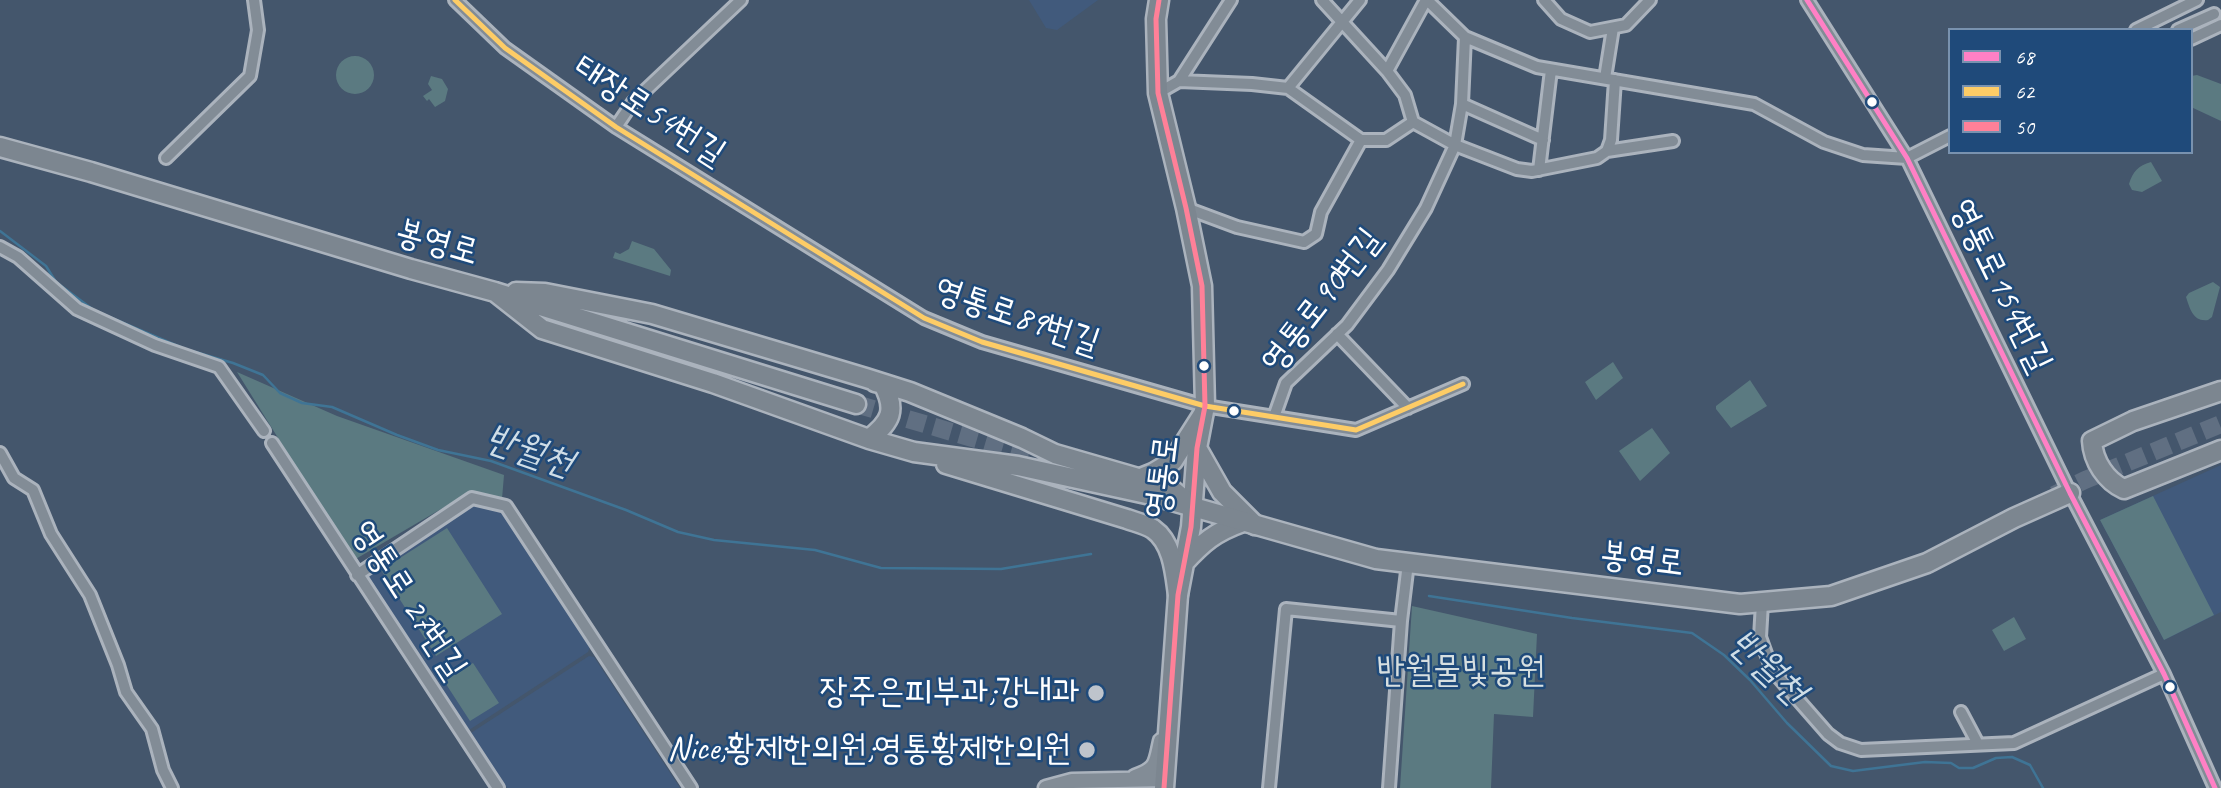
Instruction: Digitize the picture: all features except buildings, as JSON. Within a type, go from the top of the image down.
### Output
[{"type":"main road","name":"영통로","points":[[1159,0],[1156,19],[1158,93],[1202,286],[1204,410],[1197,448],[1193,508],[1178,595],[1164,783]]},
{"type":"main road","name":"봉영로","points":[[0,147],[495,292],[856,404]]},
{"type":"main road","points":[[495,292],[545,293],[652,314],[866,378],[910,392],[1055,454],[1169,487],[1193,508]]},
{"type":"main road","points":[[495,292],[542,329],[713,383],[966,471],[1152,528],[1161,537],[1171,556],[1178,595]]},
{"type":"main road","points":[[866,378],[883,384],[891,401],[888,421],[869,439]]},
{"type":"main road","points":[[2221,391],[2133,421],[2092,442],[2092,453],[2111,483],[2124,489],[2221,450]]},
{"type":"main road","points":[[1138,479],[1173,461],[1204,410]]},
{"type":"main road","points":[[1183,565],[1203,542],[1218,532],[1249,523],[1222,492],[1197,448]]},
{"type":"main road","name":"봉영로","points":[[914,452],[1018,466],[1151,495],[1376,559],[1740,604],[1831,596],[1927,563],[2014,518],[2070,493]]},
{"type":"street","points":[[166,158],[250,76],[258,30],[254,0]]},
{"type":"street","name":"태장로54번길","points":[[455,0],[505,48],[616,127],[823,255]]},
{"type":"street","points":[[616,127],[633,102],[741,0]]},
{"type":"street","points":[[1158,93],[1179,81],[1231,0]]},
{"type":"street","points":[[1322,0],[1387,71],[1405,95],[1413,122],[1455,145],[1517,169],[1532,171],[1597,158],[1607,151],[1673,141]]},
{"type":"street","points":[[1288,88],[1360,0]]},
{"type":"street","points":[[1387,71],[1426,0],[1465,37],[1537,67],[1754,104],[1824,142],[1863,155],[1907,158],[1948,137]]},
{"type":"street","points":[[1544,0],[1560,19],[1590,32],[1626,25],[1650,0]]},
{"type":"street","name":"영통로154번길","points":[[1807,0],[1907,158],[2070,493],[2164,674],[2215,788]]},
{"type":"street","points":[[2140,28],[2197,0]]},
{"type":"street","points":[[2183,28],[2214,15]]},
{"type":"street","points":[[2193,38],[2221,25]]},
{"type":"street","points":[[1607,151],[1611,140],[1613,28]]},
{"type":"street","name":"영통로90번길","points":[[1274,417],[1286,383],[1347,325],[1388,270],[1426,208],[1455,145],[1462,104],[1465,37]]},
{"type":"street","points":[[1539,170],[1551,70]]},
{"type":"street","points":[[1179,81],[1288,88],[1361,140],[1386,140],[1413,122]]},
{"type":"street","points":[[1462,104],[1543,140]]},
{"type":"street","points":[[1186,208],[1237,227],[1304,242],[1315,234],[1321,212],[1361,140]]},
{"type":"street","points":[[0,247],[18,257],[77,309],[155,345],[219,367],[264,431]]},
{"type":"street","name":"영통로89번길","points":[[823,255],[924,318],[982,342],[1204,410]]},
{"type":"street","points":[[1337,334],[1408,408]]},
{"type":"street","name":"영통로90번길","points":[[1204,410],[1274,417],[1356,430],[1463,384]]},
{"type":"street","name":"영통로 27번길","points":[[271,443],[498,788]]},
{"type":"street","points":[[0,453],[14,478],[33,490],[51,534],[90,595],[126,692],[152,729],[163,770],[172,788]]},
{"type":"street","points":[[357,575],[472,498],[506,506],[691,788]]},
{"type":"street","points":[[1389,788],[1408,563]]},
{"type":"street","points":[[1762,603],[1760,637],[1772,670],[1828,734],[1840,743],[1861,750],[2014,743],[2164,674]]},
{"type":"street","points":[[1269,788],[1286,609],[1402,621]]},
{"type":"street","points":[[1961,712],[1978,744]]},
{"type":"street","points":[[1129,779],[1148,773],[1156,766],[1170,713]]},
{"type":"street","points":[[1046,788],[1072,781],[1129,779],[1164,783]]},
{"type":"shaded area","points":[[1029,0],[1098,0],[1057,30],[1046,28]]},
{"type":"shaded area","points":[[2221,465],[2221,612],[2164,640],[2100,520]]},
{"type":"shaded area","points":[[475,504],[504,512],[590,646],[588,652],[469,730],[366,573]]},
{"type":"shaded area","points":[[589,656],[594,657],[680,788],[507,788],[471,733]]},
{"type":"green space","points":[[355,56],[368,62],[374,75],[368,88],[355,94],[342,88],[336,75],[342,62]]},
{"type":"green space","points":[[431,76],[442,79],[448,89],[445,101],[435,107],[423,96],[432,90],[428,84]]},
{"type":"green space","points":[[2193,76],[2221,84],[2221,121],[2193,108]]},
{"type":"green space","points":[[2151,162],[2162,181],[2142,192],[2132,190],[2129,184],[2134,172]]},
{"type":"green space","points":[[632,241],[654,249],[671,270],[670,276],[613,258],[615,252],[620,254],[629,249]]},
{"type":"green space","points":[[2213,282],[2220,287],[2212,317],[2208,320],[2199,319],[2193,314],[2186,297]]},
{"type":"green space","points":[[1613,362],[1623,378],[1596,400],[1585,382]]},
{"type":"green space","points":[[237,372],[337,416],[504,475],[502,499],[470,492],[354,560]]},
{"type":"green space","points":[[1750,380],[1767,406],[1731,428],[1716,406]]},
{"type":"green space","points":[[1652,428],[1670,453],[1640,481],[1619,451]]},
{"type":"green space","points":[[2153,496],[2214,615],[2164,640],[2100,520]]},
{"type":"green space","points":[[447,528],[502,614],[436,656],[381,570]]},
{"type":"green space","name":"반월물빛공원","points":[[1412,606],[1537,634],[1533,717],[1494,714],[1491,788],[1400,788]]},
{"type":"green space","points":[[2014,617],[2026,639],[2004,651],[1992,630]]},
{"type":"green space","points":[[473,663],[499,703],[470,721],[444,681]]},
{"type":"waterway","name":"반월천","points":[[0,231],[46,266],[56,282],[95,311],[185,349],[263,375],[280,393],[302,403],[332,407],[438,450],[491,461],[626,510],[678,532],[714,540],[815,550],[881,568],[1001,569],[1091,554]]},
{"type":"waterway","name":"반월천","points":[[1429,596],[1692,633],[1724,655],[1831,766],[1853,771],[1925,762],[1951,763],[1959,768],[1973,768],[1996,758],[2012,757],[2030,765],[2043,788]]},
{"type":"tunnel","points":[[856,404],[1068,466]]},
{"type":"tunnel","points":[[2054,495],[2221,424]]},
{"type":"transit line","name":"62","points":[[455,0],[505,48],[616,127],[924,318],[982,342],[1205,406],[1356,430],[1463,384]]},
{"type":"transit line","name":"50","points":[[1159,0],[1156,19],[1158,93],[1202,286],[1205,406],[1197,448],[1191,527],[1178,595],[1164,788]]},
{"type":"transit line","name":"68","points":[[1807,0],[1907,158],[2070,493],[2164,674],[2215,788]]},
{"type":"place","name":"장주은피부과;강내과","points":[[1096,693]]},
{"type":"place","name":"Nice;황제한의원;영통황제한의원","points":[[1087,750]]}]
